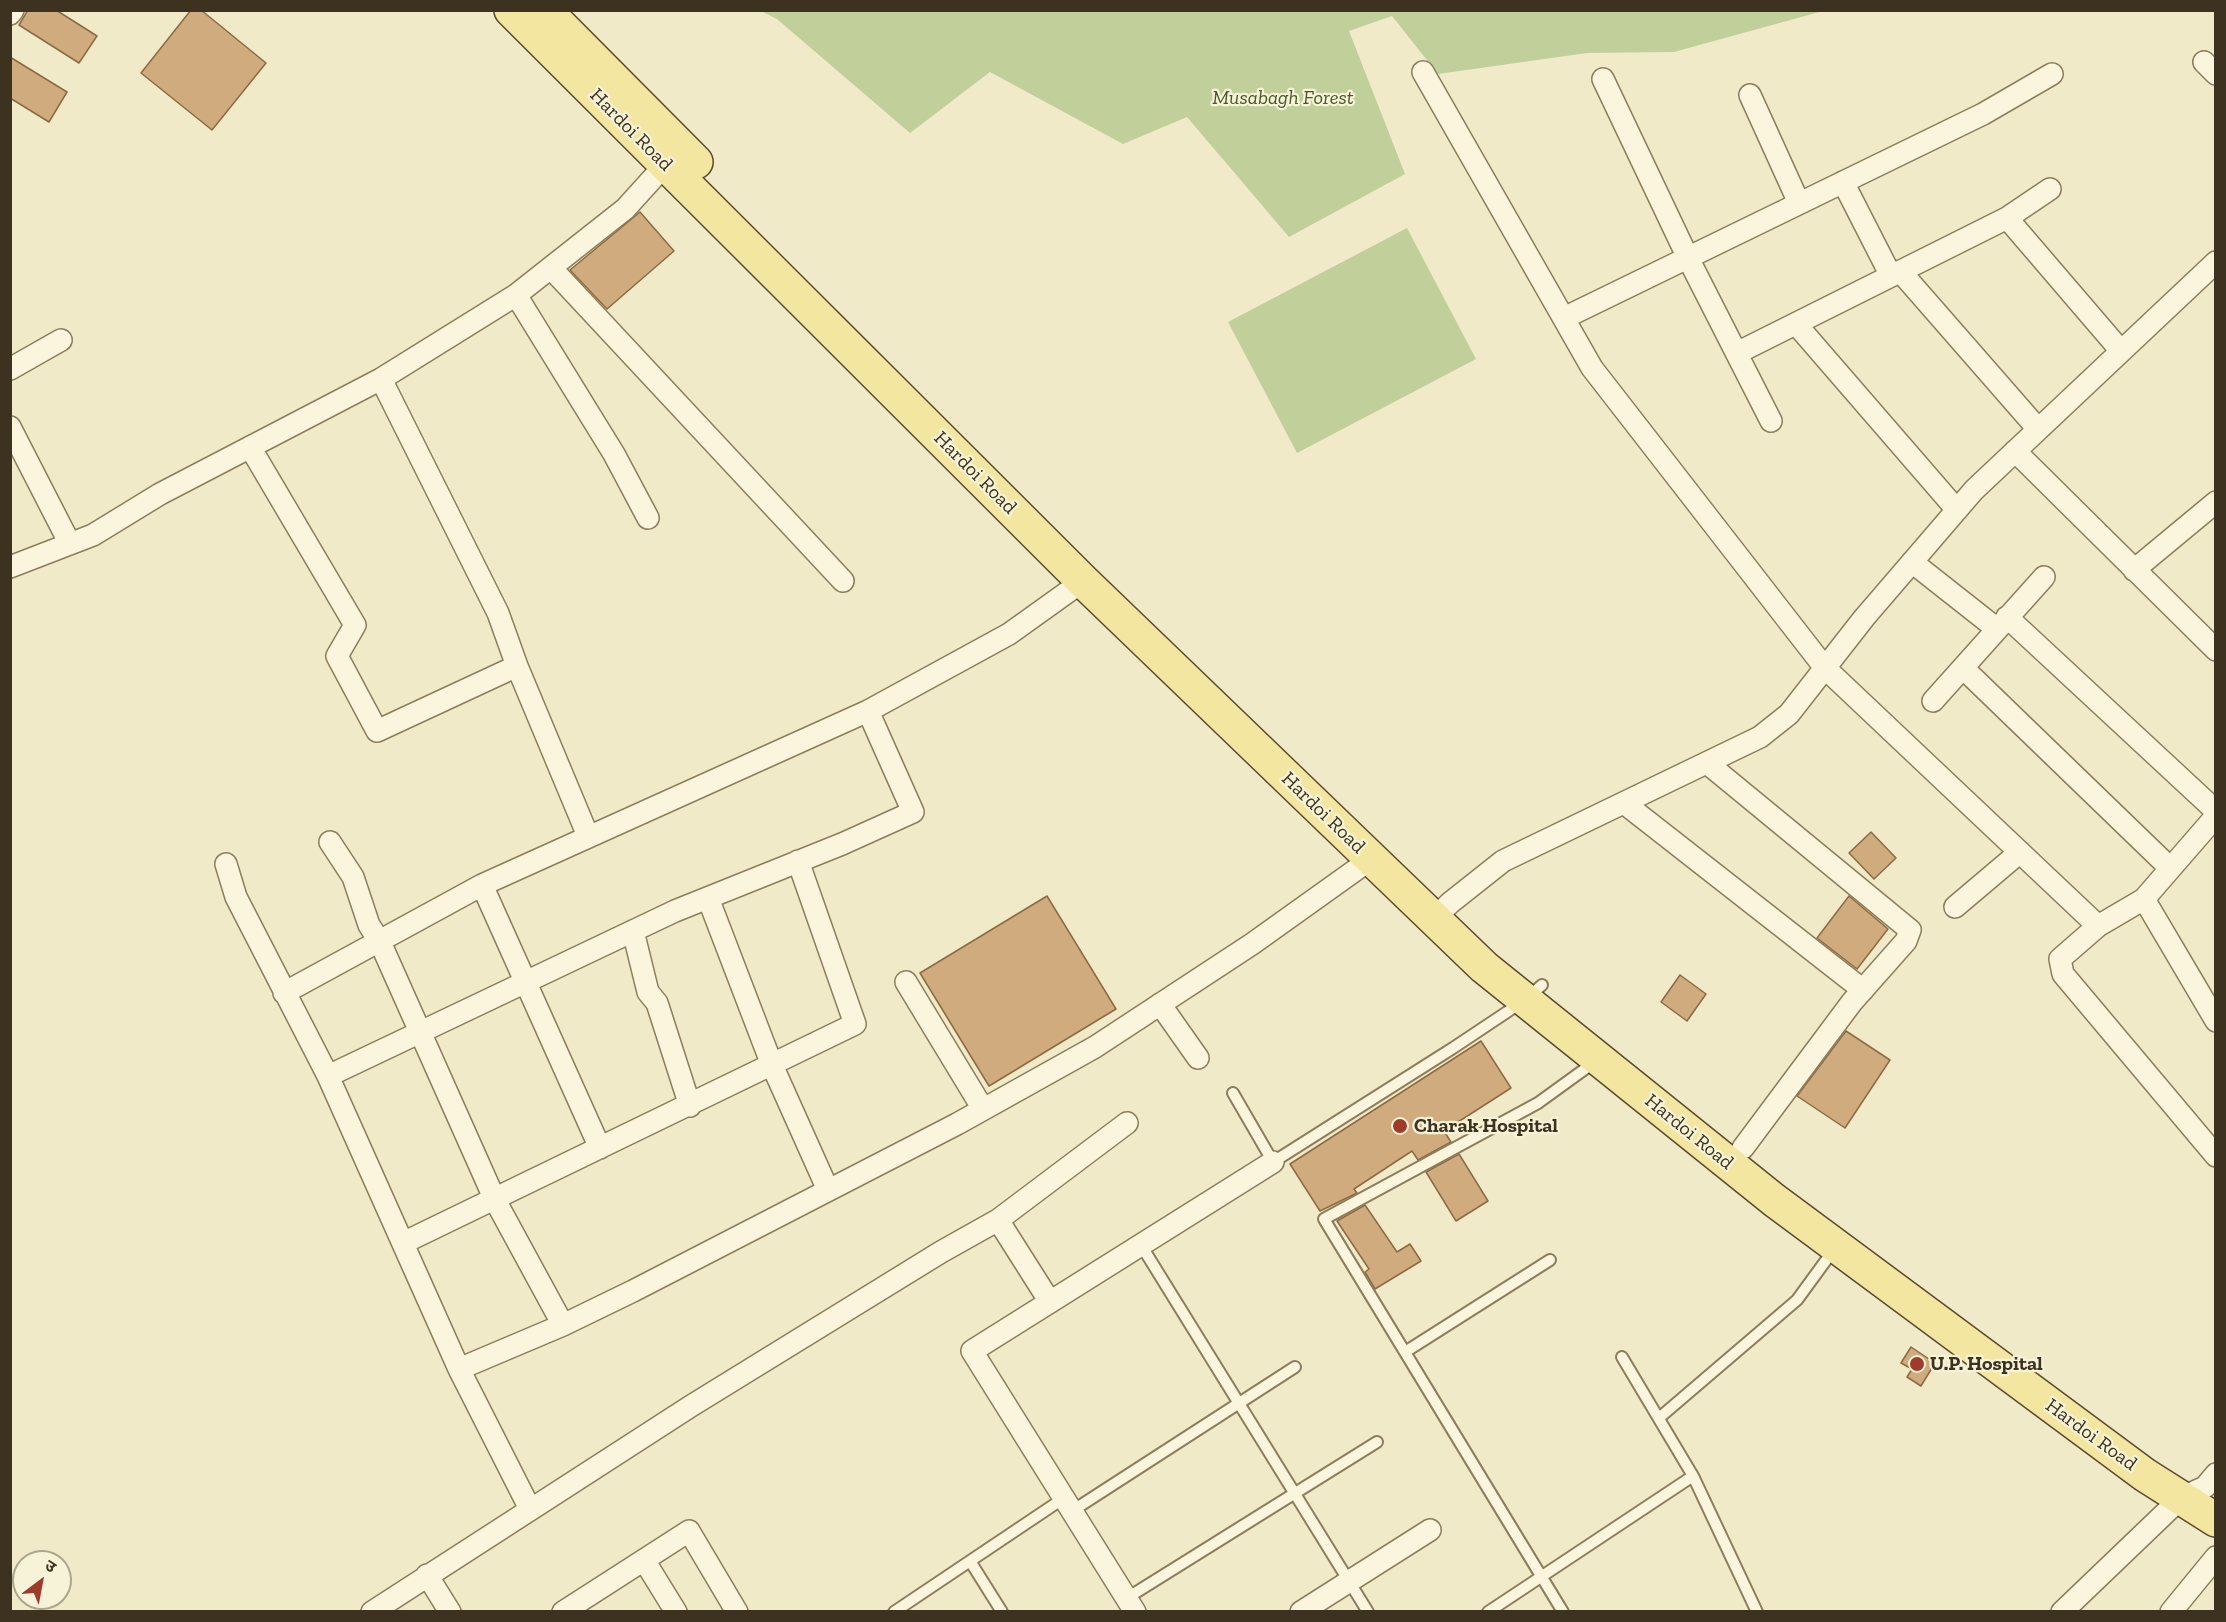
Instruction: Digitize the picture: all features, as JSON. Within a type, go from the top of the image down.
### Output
[{"type":"main road","name":"Hardoi Road","points":[[511,10],[673,156],[1122,604],[1371,859],[1501,952],[1533,992],[1599,1059],[1774,1200],[2145,1475],[2204,1488]]},
{"type":"main road","name":"Hardoi Road","points":[[545,10],[673,156],[1083,581],[1122,604],[1442,911]]},
{"type":"main road","name":"Hardoi Road","points":[[1533,992],[1743,1148],[1787,1184],[2204,1488],[2216,1520]]},
{"type":"street","points":[[1423,72],[1592,368],[1825,668],[2098,926]]},
{"type":"street","points":[[1564,318],[1983,114],[2052,74]]},
{"type":"street","points":[[1603,79],[1688,258],[1772,421]]},
{"type":"street","points":[[1750,95],[1800,203]]},
{"type":"street","points":[[10,567],[93,535],[160,494],[381,379],[516,296],[625,208],[673,156]]},
{"type":"street","points":[[1843,182],[1896,274],[2038,429]]},
{"type":"street","points":[[1737,353],[2007,218],[2050,189]]},
{"type":"street","points":[[2007,218],[2121,351]]},
{"type":"street","points":[[1442,911],[1503,861],[1760,737],[1789,714],[1957,510],[2015,451],[2216,262]]},
{"type":"street","points":[[551,268],[843,581]]},
{"type":"street","points":[[516,296],[608,445],[648,518]]},
{"type":"street","points":[[1796,324],[1957,510]]},
{"type":"street","points":[[10,369],[61,340]]},
{"type":"street","points":[[381,379],[498,613],[517,666],[588,836]]},
{"type":"street","points":[[10,427],[70,544]]},
{"type":"street","points":[[250,447],[355,625],[337,656],[377,731],[517,666]]},
{"type":"street","points":[[2015,451],[2216,650]]},
{"type":"street","points":[[2134,570],[2216,501]]},
{"type":"street","points":[[1912,562],[2002,623],[2216,810]]},
{"type":"street","points":[[1933,701],[2044,577]]},
{"type":"street","points":[[284,993],[482,885],[868,711],[1009,634],[1083,581]]},
{"type":"street","points":[[1963,668],[2170,868]]},
{"type":"street","points":[[328,1076],[633,931],[913,812],[868,711]]},
{"type":"street","points":[[1707,763],[1910,930],[1906,941],[1863,990],[1743,1148]]},
{"type":"street","points":[[1624,803],[1863,990]]},
{"type":"street","points":[[2216,816],[2144,898],[2098,926],[2060,959],[2063,974],[2216,1156]]},
{"type":"street","points":[[330,842],[352,877],[369,925],[380,942],[495,1200],[563,1325]]},
{"type":"street","points":[[1955,907],[2020,852]]},
{"type":"street","points":[[459,1369],[563,1325],[828,1190],[1095,1047],[1252,944],[1371,859]]},
{"type":"street","points":[[403,1243],[690,1106],[855,1024],[798,861]]},
{"type":"street","points":[[226,864],[236,897],[328,1076],[459,1369],[530,1509]]},
{"type":"street","points":[[482,885],[600,1148]]},
{"type":"street","points":[[708,898],[772,1065],[828,1190]]},
{"type":"street","points":[[2144,898],[2216,1022]]},
{"type":"street","points":[[633,931],[648,992],[657,1003],[690,1106]]},
{"type":"street","points":[[906,982],[983,1109]]},
{"type":"street","points":[[1161,1004],[1198,1058]]},
{"type":"street","points":[[372,1611],[530,1509],[921,1264],[998,1220],[1126,1124]]},
{"type":"street","points":[[1131,1605],[972,1351],[1273,1162]]},
{"type":"street","points":[[998,1220],[1050,1302]]},
{"type":"street","points":[[2062,1611],[2204,1488]]},
{"type":"street","points":[[1301,1611],[1430,1530]]},
{"type":"street","points":[[563,1611],[689,1531],[737,1611]]},
{"type":"street","points":[[2171,1611],[2216,1557]]},
{"type":"street","points":[[644,1560],[676,1611]]},
{"type":"street","points":[[427,1575],[450,1611]]},
{"type":"lane","points":[[1233,1093],[1273,1162],[1533,992]]},
{"type":"lane","points":[[1563,1611],[1324,1219],[1538,1103],[1599,1059]]},
{"type":"lane","points":[[1141,1245],[1368,1611]]},
{"type":"lane","points":[[1659,1418],[1797,1300],[1836,1246]]},
{"type":"lane","points":[[1405,1352],[1550,1260]]},
{"type":"lane","points":[[1622,1357],[1693,1476],[1757,1611]]},
{"type":"lane","points":[[894,1611],[970,1561],[1239,1403],[1295,1367]]},
{"type":"lane","points":[[1131,1605],[1295,1493],[1377,1442]]},
{"type":"lane","points":[[1488,1611],[1693,1476]]},
{"type":"lane","points":[[970,1561],[1002,1611]]},
{"type":"green space","name":"Musabagh Forest","points":[[761,11],[1823,11],[1674,52],[1587,53],[1438,74],[1392,16],[1349,31],[1405,174],[1289,237],[1187,117],[1123,144],[990,72],[910,133],[777,19]]},
{"type":"green space","points":[[1407,228],[1476,359],[1297,453],[1228,322]]},
{"type":"building","points":[[28,10],[56,10],[97,36],[79,63],[19,25]]},
{"type":"building","points":[[191,10],[201,10],[266,63],[212,130],[141,73]]},
{"type":"building","points":[[10,57],[67,92],[49,122],[10,98]]},
{"type":"building","points":[[640,212],[674,251],[607,309],[570,270]]},
{"type":"building","points":[[1871,832],[1896,858],[1874,879],[1849,853]]},
{"type":"building","points":[[1047,896],[1116,1009],[989,1086],[920,973]]},
{"type":"building","points":[[1849,896],[1888,929],[1857,969],[1817,938]]},
{"type":"building","points":[[1680,975],[1706,994],[1687,1021],[1661,1002]]},
{"type":"building","points":[[1846,1031],[1890,1060],[1845,1128],[1797,1096]]},
{"type":"building","points":[[1481,1041],[1511,1088],[1444,1131],[1451,1142],[1418,1160],[1412,1151],[1354,1189],[1357,1193],[1320,1211],[1290,1164]]},
{"type":"building","points":[[1459,1154],[1488,1201],[1456,1221],[1426,1172]]},
{"type":"building","points":[[1365,1205],[1397,1252],[1410,1244],[1421,1261],[1375,1289],[1365,1272],[1369,1269],[1337,1221]]},
{"type":"building","points":[[1911,1347],[1935,1363],[1921,1386],[1907,1377],[1912,1369],[1901,1363]]},
{"type":"place","name":"Charak Hospital","points":[[1400,1126]]},
{"type":"place","name":"U.P. Hospital","points":[[1917,1364]]}]
